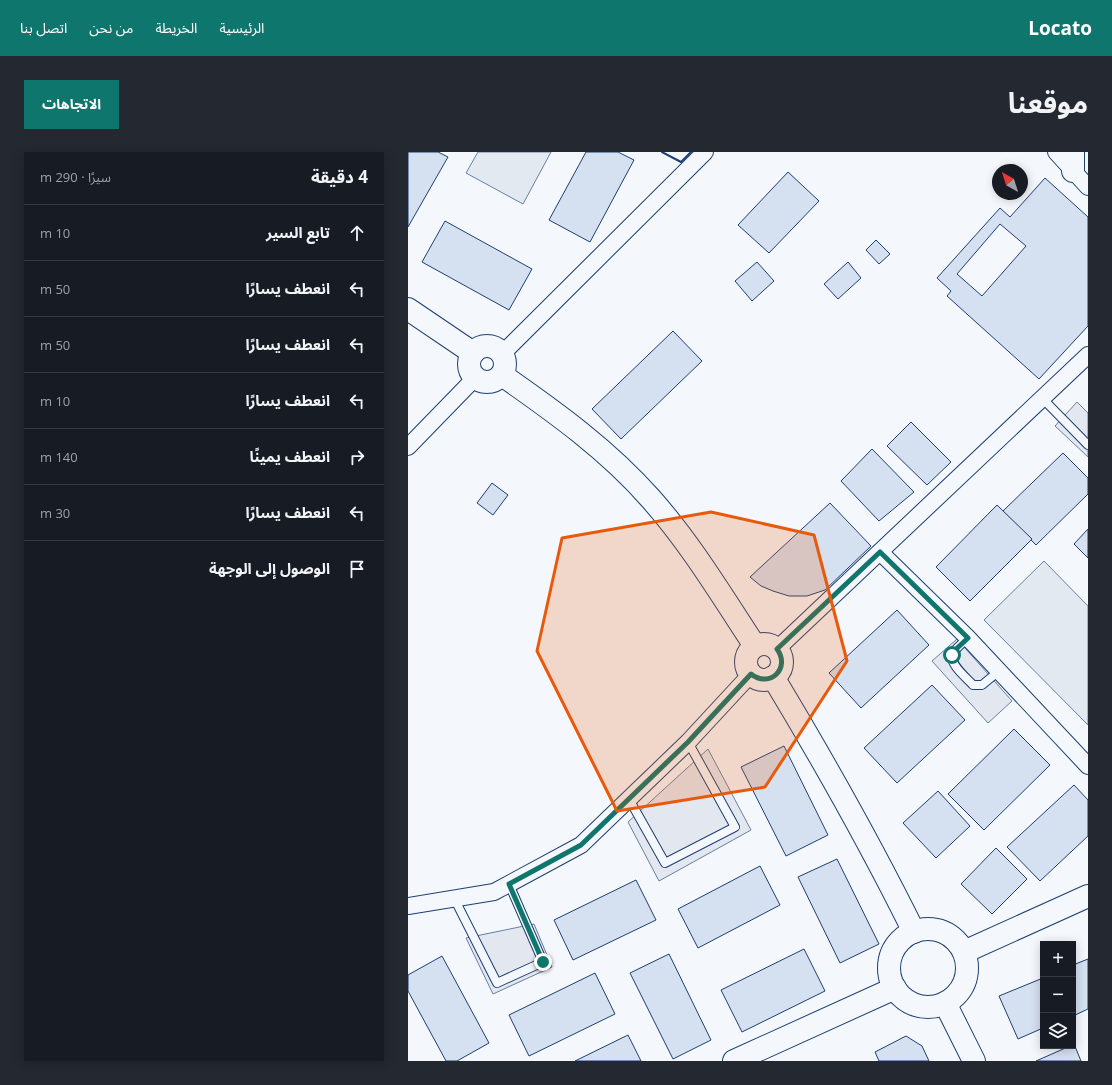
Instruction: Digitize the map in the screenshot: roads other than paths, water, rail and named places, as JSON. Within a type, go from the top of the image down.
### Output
[{"type":"street","points":[[705,152],[502,364],[492,381],[486,382],[475,378],[469,366],[470,356],[481,347],[495,347],[502,364],[613,460],[650,498],[692,550],[755,646]]},
{"type":"street","points":[[1056,152],[1073,161],[1088,187]]},
{"type":"street","points":[[408,309],[473,353]]},
{"type":"street","points":[[777,649],[1088,355]]},
{"type":"street","points":[[409,444],[475,378]]},
{"type":"street","points":[[880,552],[968,638],[1085,757]]},
{"type":"street","points":[[764,643],[777,649],[782,658],[782,664],[780,669],[773,677],[764,680],[751,674],[746,665],[746,659],[750,649],[764,643]]},
{"type":"street","points":[[408,906],[494,892],[581,845],[688,742],[751,674]]},
{"type":"street","points":[[773,677],[811,739],[847,803],[914,932]]},
{"type":"street","points":[[964,952],[1088,896]]},
{"type":"street","points":[[926,929],[938,930],[949,934],[958,942],[964,952],[967,964],[967,976],[962,987],[955,996],[945,1003],[934,1006],[922,1006],[912,1003],[902,997],[895,988],[890,975],[890,962],[894,949],[903,939],[914,932],[926,929]]},
{"type":"street","points":[[734,1061],[895,988]]},
{"type":"street","points":[[945,1003],[974,1061]]},
{"type":"lane","points":[[1043,399],[1088,445]]},
{"type":"lane","points":[[968,638],[953,652],[952,658],[953,663],[973,685],[982,685],[999,671]]},
{"type":"lane","points":[[629,799],[665,863],[735,827],[688,742]]},
{"type":"lane","points":[[454,898],[497,983],[543,962],[509,884]]}]
